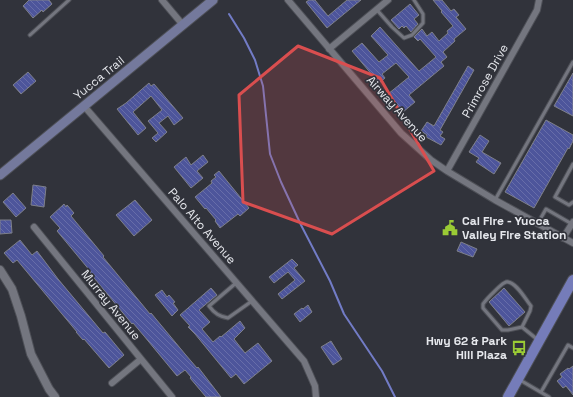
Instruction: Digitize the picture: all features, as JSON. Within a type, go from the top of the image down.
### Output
[{"type":"main road","name":"Yucca Trail","points":[[0,175],[213,0]]},
{"type":"main road","points":[[508,397],[573,280]]},
{"type":"street","points":[[162,0],[183,25]]},
{"type":"street","name":"Airway Avenue","points":[[288,0],[401,133],[430,159],[495,200],[573,243]]},
{"type":"street","points":[[329,49],[388,0]]},
{"type":"street","name":"Primrose Drive","points":[[447,171],[537,10],[539,0]]},
{"type":"street","name":"Palo Alto Avenue","points":[[84,106],[304,361],[315,386],[316,397]]},
{"type":"street","points":[[563,238],[572,223]]},
{"type":"street","name":"Murray Avenue","points":[[34,227],[172,397]]},
{"type":"street","points":[[0,270],[12,289],[31,354],[49,389],[55,397]]},
{"type":"street","points":[[112,383],[140,359]]},
{"type":"lane","points":[[30,35],[69,0]]},
{"type":"lane","points":[[377,10],[392,28],[404,38],[412,35],[424,23],[423,14],[414,0]]},
{"type":"lane","points":[[495,200],[573,62]]},
{"type":"lane","points":[[568,70],[573,73]]},
{"type":"lane","points":[[573,164],[555,197],[569,205],[573,202]]},
{"type":"lane","points":[[538,224],[546,209],[572,223]]},
{"type":"lane","points":[[507,282],[511,282],[517,287],[531,306],[530,312],[522,327],[502,330],[484,308],[483,304],[488,297],[507,282]]},
{"type":"lane","points":[[236,283],[209,306],[212,311],[218,316],[228,318],[252,301]]},
{"type":"lane","points":[[522,327],[539,341]]},
{"type":"lane","points":[[542,392],[568,345],[573,348]]},
{"type":"lane","points":[[518,379],[549,397]]},
{"type":"highlighted area","points":[[298,46],[380,78],[434,171],[332,234],[243,202],[239,95]]},
{"type":"building","points":[[29,0],[49,0],[52,4],[33,18],[23,6]]},
{"type":"building","points":[[309,0],[315,0],[328,16],[347,0],[361,0],[327,28],[306,2]]},
{"type":"building","points":[[433,0],[442,0],[451,11],[454,9],[459,15],[456,17],[466,29],[454,39],[455,41],[443,52],[447,57],[441,62],[444,66],[409,95],[415,102],[403,112],[388,94],[409,77],[396,63],[382,74],[385,78],[379,83],[352,51],[362,43],[379,62],[388,55],[371,36],[380,27],[419,71],[436,57],[420,39],[418,41],[414,37],[422,29],[427,36],[432,32],[439,41],[453,26]]},
{"type":"building","points":[[410,4],[419,15],[414,19],[418,24],[411,32],[406,26],[404,28],[402,26],[399,29],[391,20]]},
{"type":"building","points":[[468,66],[474,70],[440,130],[443,132],[440,136],[445,139],[441,145],[426,137],[427,135],[421,131],[427,122],[434,126]]},
{"type":"building","points":[[28,72],[36,81],[21,94],[13,85]]},
{"type":"building","points":[[573,73],[573,116],[554,106]]},
{"type":"building","points":[[149,83],[151,86],[154,84],[183,118],[174,125],[168,116],[159,123],[167,132],[156,142],[152,138],[158,133],[148,121],[162,110],[151,96],[133,112],[146,128],[138,135],[117,109]]},
{"type":"building","points":[[546,120],[573,135],[573,141],[534,208],[505,192]]},
{"type":"building","points":[[480,135],[489,141],[482,152],[501,163],[494,174],[476,162],[479,158],[469,152]]},
{"type":"building","points":[[203,155],[208,162],[197,171],[203,178],[191,188],[174,167],[186,157],[191,165]]},
{"type":"building","points":[[219,171],[249,208],[240,216],[238,214],[220,228],[215,221],[216,220],[195,197],[212,183],[211,181],[216,177],[214,175]]},
{"type":"building","points":[[33,185],[46,187],[44,207],[31,205]]},
{"type":"building","points":[[13,193],[26,208],[16,217],[3,202]]},
{"type":"building","points":[[135,200],[152,220],[134,236],[116,215]]},
{"type":"building","points":[[64,204],[66,207],[67,205],[74,213],[71,216],[104,256],[103,257],[150,314],[151,313],[197,368],[198,367],[221,397],[206,397],[185,370],[177,376],[90,273],[91,272],[57,231],[60,228],[50,217]]},
{"type":"building","points":[[0,220],[11,220],[12,233],[0,234]]},
{"type":"building","points":[[20,240],[32,255],[37,251],[103,333],[105,332],[124,355],[109,368],[76,332],[17,260],[13,263],[4,253]]},
{"type":"building","points":[[461,242],[477,249],[473,257],[457,251]]},
{"type":"building","points":[[292,259],[298,265],[294,268],[305,281],[282,299],[278,294],[295,280],[288,272],[274,283],[269,277]]},
{"type":"building","points":[[211,288],[217,295],[199,310],[210,322],[202,329],[213,342],[240,321],[245,328],[234,339],[245,353],[258,343],[272,361],[244,384],[236,374],[231,378],[188,327],[190,326],[180,315]]},
{"type":"building","points":[[504,288],[525,312],[509,326],[489,302]]},
{"type":"building","points":[[162,290],[167,297],[169,295],[175,302],[173,303],[178,310],[172,316],[155,295]]},
{"type":"building","points":[[308,305],[312,312],[300,322],[294,314]]},
{"type":"building","points":[[331,341],[342,359],[333,365],[321,347]]},
{"type":"building","points":[[573,366],[573,395],[566,386],[563,388],[557,381],[562,377],[560,374]]},
{"type":"waterway","points":[[229,14],[244,38],[255,60],[263,86],[270,154],[281,182],[330,281],[344,314],[382,371],[395,397]]},
{"type":"place","name":"Cal Fire - Yucca Valley Fire Station","points":[[450,228]]},
{"type":"place","name":"Hwy 62 & Park Hill Plaza","points":[[519,348]]}]
